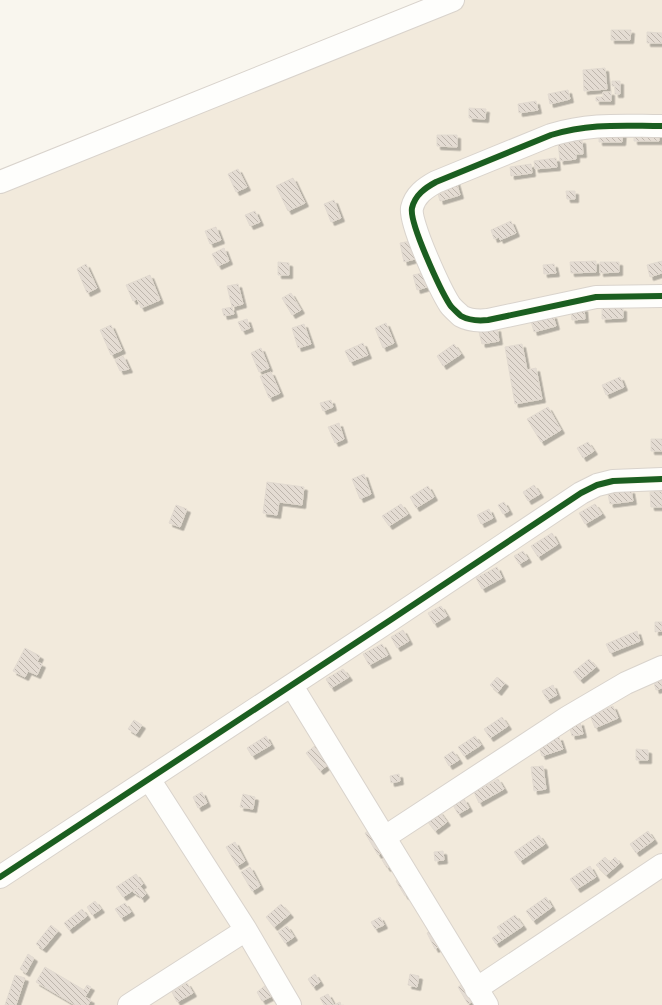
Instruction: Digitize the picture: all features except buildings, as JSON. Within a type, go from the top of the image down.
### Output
[{"type":"street","points":[[0,182],[453,0]]},
{"type":"street","points":[[662,126],[603,125],[568,130],[551,135],[436,182],[423,189],[416,198],[411,209],[412,220],[429,263],[451,306],[462,316],[474,321],[488,320],[596,297],[662,296]]},
{"type":"street","points":[[0,877],[16,865],[292,686],[581,493],[597,485],[613,481],[662,479]]},
{"type":"street","points":[[385,837],[568,717],[626,683],[662,667]]},
{"type":"street","points":[[292,686],[482,997],[662,865]]},
{"type":"street","points":[[149,780],[246,930],[290,1005]]},
{"type":"street","points":[[129,1005],[246,930]]},
{"type":"shaded area","points":[[461,0],[662,0],[662,1005],[0,1005],[0,188]]},
{"type":"cycle path","points":[[662,126],[593,127],[551,135],[436,182],[421,192],[415,199],[412,208],[412,216],[420,242],[440,286],[451,306],[461,316],[468,319],[488,320],[596,297],[662,296]]},
{"type":"cycle path","points":[[0,877],[581,493],[597,485],[613,481],[662,479]]}]
